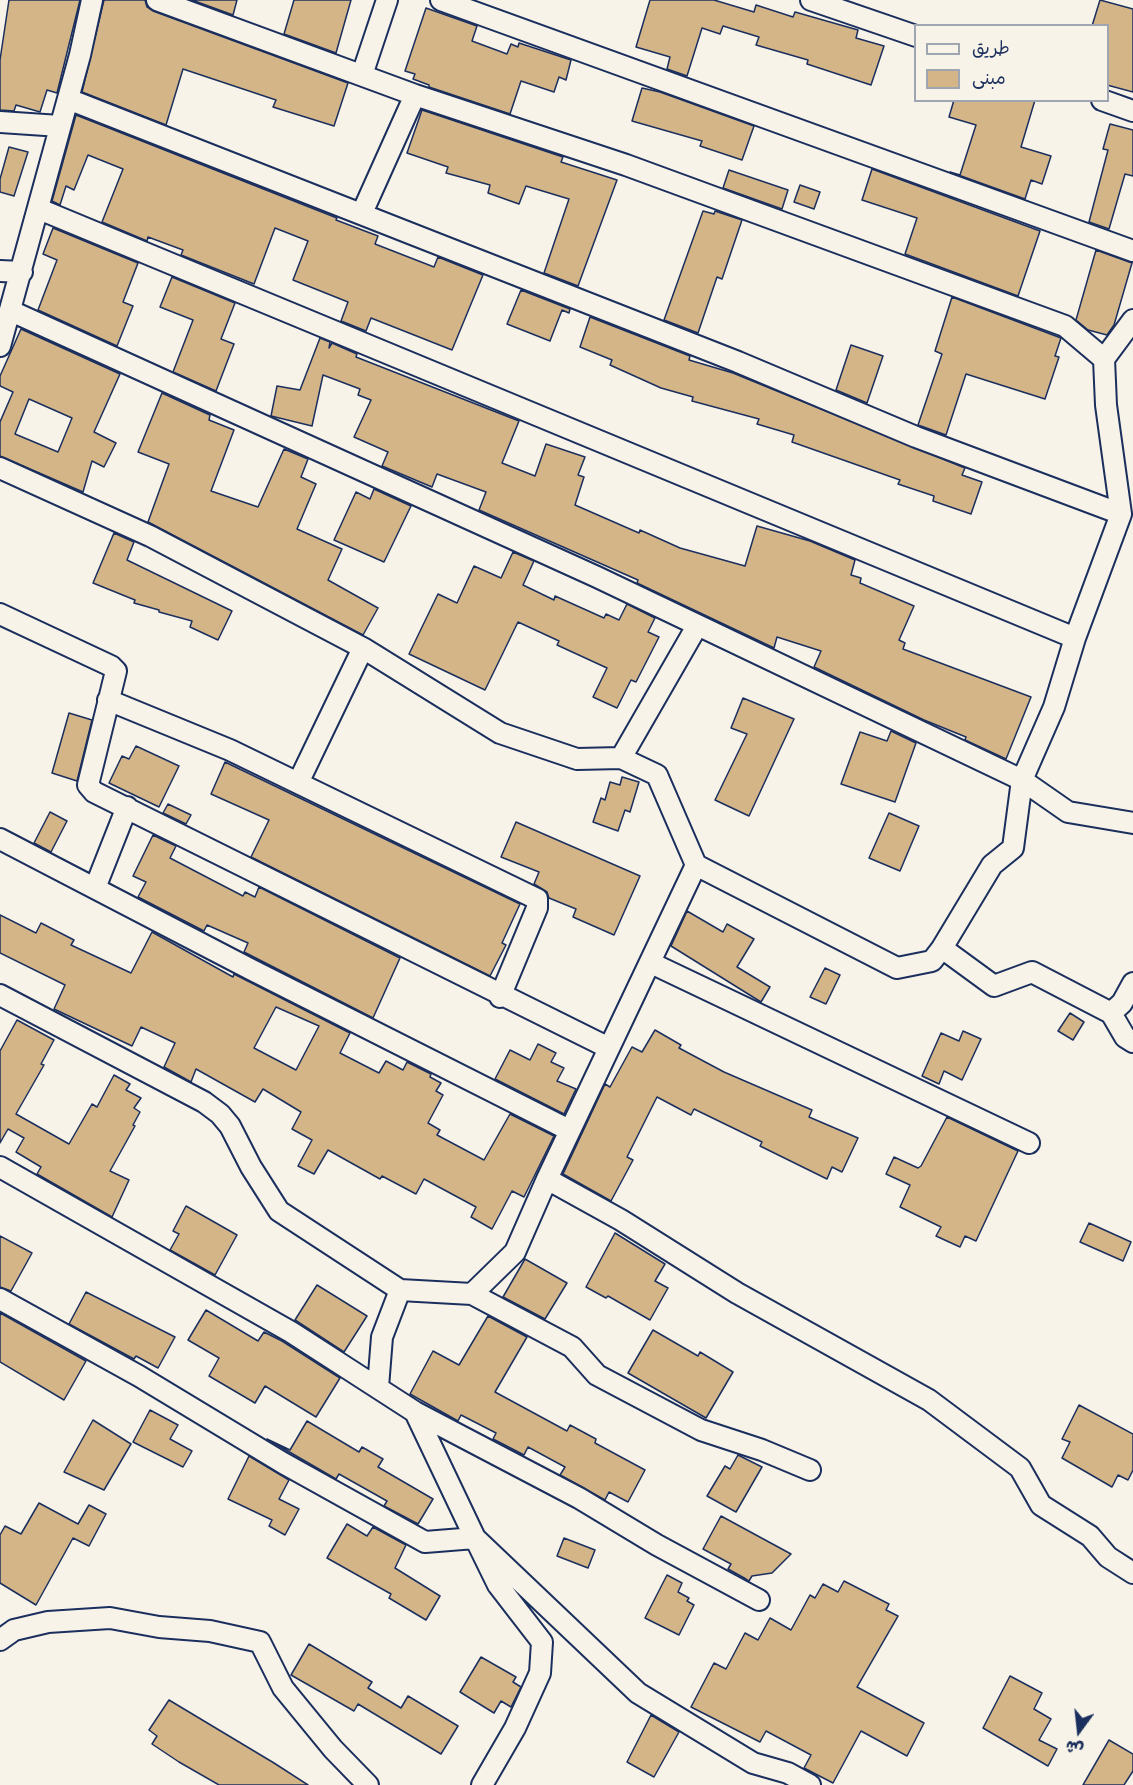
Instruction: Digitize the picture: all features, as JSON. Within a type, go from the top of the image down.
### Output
[{"type":"street","points":[[0,346],[39,209],[92,0]]},
{"type":"street","points":[[158,0],[415,95],[626,165],[1065,326],[1104,359]]},
{"type":"street","points":[[362,75],[387,0]]},
{"type":"street","points":[[441,0],[1133,250]]},
{"type":"street","points":[[811,0],[914,36]]},
{"type":"street","points":[[362,213],[415,95]]},
{"type":"street","points":[[68,99],[738,362],[1124,521]]},
{"type":"street","points":[[1108,102],[1133,111]]},
{"type":"street","points":[[0,122],[60,126]]},
{"type":"street","points":[[39,209],[1075,638]]},
{"type":"street","points":[[0,272],[22,272]]},
{"type":"street","points":[[11,311],[597,577],[1022,780],[1068,812],[1133,822]]},
{"type":"street","points":[[0,468],[150,536],[363,648],[500,733],[577,759],[621,758],[657,776],[696,865],[897,968],[932,962],[992,865],[1013,848],[1022,780],[1054,707],[1075,638],[1124,521],[1106,405],[1104,359],[1133,320]]},
{"type":"street","points":[[0,614],[111,666],[116,672],[88,785],[94,792],[500,996],[609,1048]]},
{"type":"street","points":[[621,758],[697,626]]},
{"type":"street","points":[[298,783],[363,648]]},
{"type":"street","points":[[108,700],[230,750],[537,899],[537,908],[500,996]]},
{"type":"street","points":[[95,888],[127,807]]},
{"type":"street","points":[[0,839],[252,970],[570,1130]]},
{"type":"street","points":[[472,1294],[515,1252],[547,1179],[696,865]]},
{"type":"street","points":[[942,948],[994,986],[1032,972],[1111,1013],[1125,1037],[1133,1042]]},
{"type":"street","points":[[651,963],[1029,1143]]},
{"type":"street","points":[[1111,1013],[1122,1003],[1133,983]]},
{"type":"street","points":[[0,995],[204,1102],[220,1114],[230,1126],[251,1167],[279,1211],[400,1290],[472,1294],[572,1347],[597,1376],[701,1430],[762,1450],[810,1470]]},
{"type":"street","points":[[0,1167],[282,1326],[415,1412],[579,1497],[657,1545],[759,1599]]},
{"type":"street","points":[[547,1179],[621,1220],[736,1293],[928,1400],[1020,1468],[1041,1505],[1090,1536],[1108,1557],[1133,1573]]},
{"type":"street","points":[[378,1387],[382,1337],[400,1290]]},
{"type":"street","points":[[0,1299],[139,1376],[283,1463],[425,1542],[475,1538],[638,1694],[753,1763],[788,1773],[810,1785]]},
{"type":"street","points":[[415,1412],[498,1585],[542,1642],[540,1673],[515,1728],[482,1785]]},
{"type":"street","points":[[0,1640],[14,1630],[48,1622],[110,1618],[159,1627],[210,1631],[260,1642],[283,1688],[333,1749],[368,1785]]},
{"type":"building","points":[[9,0],[80,0],[57,93],[47,90],[40,112],[16,105],[14,111],[0,110],[0,60]]},
{"type":"building","points":[[104,0],[145,0],[147,7],[153,11],[348,83],[334,126],[273,107],[276,100],[183,69],[166,125],[82,92]]},
{"type":"building","points":[[192,0],[237,0],[233,15]]},
{"type":"building","points":[[294,0],[351,0],[336,53],[284,34]]},
{"type":"building","points":[[650,0],[714,0],[754,12],[756,5],[793,17],[795,12],[858,30],[856,38],[884,46],[871,85],[807,64],[808,60],[756,45],[759,37],[723,26],[720,34],[702,28],[687,76],[667,69],[670,57],[636,47]]},
{"type":"building","points":[[1100,0],[1133,9],[1133,92],[1109,86],[1109,24],[1093,24]]},
{"type":"building","points":[[426,8],[477,26],[472,41],[507,54],[511,44],[518,47],[519,43],[571,60],[566,80],[559,77],[554,92],[521,81],[510,114],[429,87],[413,79],[415,74],[405,71]]},
{"type":"building","points":[[642,88],[660,92],[754,126],[742,160],[700,146],[702,141],[632,121]]},
{"type":"building","points":[[953,102],[1034,102],[1021,147],[1051,156],[1042,184],[1031,180],[1025,199],[950,172],[960,175],[976,125],[949,117]]},
{"type":"building","points":[[422,110],[563,157],[561,162],[617,180],[578,286],[544,273],[569,199],[526,186],[519,204],[488,193],[490,185],[446,173],[448,167],[407,153]]},
{"type":"building","points":[[76,115],[337,218],[336,220],[378,236],[375,244],[434,267],[438,257],[483,275],[452,350],[371,318],[366,331],[341,321],[348,302],[293,280],[308,241],[275,228],[254,284],[181,255],[183,250],[148,237],[147,241],[102,222],[123,169],[88,155],[74,190],[66,186],[60,205],[52,201]]},
{"type":"building","points":[[1110,124],[1133,130],[1133,176],[1125,174],[1109,229],[1089,222],[1108,150],[1103,149]]},
{"type":"building","points":[[9,147],[28,152],[14,196],[0,192],[0,179]]},
{"type":"building","points":[[872,169],[1040,231],[1018,296],[905,254],[917,218],[862,200]]},
{"type":"building","points":[[729,170],[788,190],[782,209],[723,188]]},
{"type":"building","points":[[800,185],[820,192],[814,209],[794,202]]},
{"type":"building","points":[[703,211],[714,214],[715,211],[742,220],[722,279],[717,277],[698,333],[664,320]]},
{"type":"building","points":[[53,228],[138,263],[123,302],[133,306],[117,346],[38,310],[57,260],[43,254]]},
{"type":"building","points":[[1096,250],[1132,263],[1114,325],[1107,335],[1088,330],[1076,320]]},
{"type":"building","points":[[172,277],[235,303],[221,339],[234,344],[216,391],[173,372],[193,320],[160,307]]},
{"type":"building","points":[[521,290],[570,309],[569,313],[562,310],[550,341],[507,324]]},
{"type":"building","points":[[952,297],[1061,338],[1055,356],[1059,357],[1045,399],[966,374],[946,435],[918,425],[942,354],[935,351]]},
{"type":"building","points":[[590,317],[690,356],[689,360],[733,373],[965,468],[962,475],[982,482],[971,514],[933,501],[934,496],[898,484],[900,480],[792,442],[794,435],[757,424],[759,419],[692,401],[693,397],[661,388],[610,365],[612,360],[580,347]]},
{"type":"building","points":[[21,329],[120,374],[94,432],[116,443],[104,467],[92,461],[83,492],[0,456],[0,422],[13,392],[0,386],[0,376]],"holes":[[[29,399],[72,418],[58,452],[15,434]]]},
{"type":"building","points":[[320,338],[330,342],[329,348],[332,343],[357,354],[356,357],[519,421],[502,463],[535,476],[546,444],[585,457],[578,475],[584,477],[575,505],[639,533],[640,530],[680,548],[745,566],[757,526],[810,541],[855,560],[851,575],[861,578],[860,583],[914,606],[899,640],[905,643],[903,649],[1031,697],[1006,759],[965,740],[966,737],[924,720],[814,667],[821,651],[777,637],[774,648],[637,583],[638,580],[479,510],[486,492],[437,474],[432,487],[382,466],[388,452],[354,437],[371,400],[358,395],[360,389],[323,375],[312,426],[271,416],[277,386],[300,390]]},
{"type":"building","points":[[851,345],[883,356],[867,403],[836,390]]},
{"type":"building","points":[[162,393],[210,415],[209,420],[234,430],[211,491],[258,507],[284,449],[308,459],[301,477],[316,484],[297,529],[342,549],[328,580],[378,608],[363,635],[148,522],[169,464],[138,452]]},
{"type":"building","points":[[374,489],[411,506],[384,562],[334,540],[356,492],[370,499]]},
{"type":"building","points":[[114,533],[134,542],[127,560],[232,611],[218,640],[190,627],[192,621],[134,603],[135,600],[93,583]]},
{"type":"building","points":[[513,552],[534,561],[523,585],[554,600],[555,596],[604,618],[606,614],[619,620],[627,604],[655,618],[648,632],[659,637],[636,682],[631,680],[617,708],[593,697],[607,668],[557,645],[559,641],[518,622],[485,690],[409,654],[438,594],[457,603],[474,566],[501,578]]},
{"type":"building","points":[[743,698],[794,719],[749,816],[715,800],[747,734],[731,728]]},
{"type":"building","points":[[69,713],[92,720],[77,781],[52,773]]},
{"type":"building","points":[[891,731],[916,743],[895,802],[841,784],[860,732],[887,741]]},
{"type":"building","points":[[136,746],[179,766],[159,807],[109,783],[122,756],[129,759]]},
{"type":"building","points":[[225,762],[520,904],[502,943],[506,945],[490,976],[251,857],[269,820],[211,794]]},
{"type":"building","points":[[622,777],[639,782],[630,812],[625,810],[618,831],[593,822],[601,798],[605,800],[610,782],[620,785]]},
{"type":"building","points":[[168,804],[191,815],[186,824],[163,813]]},
{"type":"building","points":[[50,812],[67,821],[51,852],[34,843]]},
{"type":"building","points":[[889,813],[919,826],[900,871],[869,858]]},
{"type":"building","points":[[516,822],[640,876],[614,935],[573,917],[576,909],[549,898],[547,892],[534,884],[539,872],[501,857]]},
{"type":"building","points":[[153,835],[176,846],[170,858],[243,896],[245,892],[255,897],[259,887],[400,958],[373,1018],[244,952],[248,943],[207,925],[204,931],[138,897],[146,882],[133,876]]},
{"type":"building","points":[[687,911],[723,932],[727,924],[754,939],[737,967],[770,987],[761,1002],[671,946]]},
{"type":"building","points":[[0,915],[36,933],[41,923],[74,940],[71,945],[131,973],[152,932],[233,977],[234,974],[350,1033],[340,1053],[379,1073],[386,1061],[403,1070],[407,1062],[431,1074],[430,1077],[441,1083],[436,1091],[443,1095],[428,1123],[440,1130],[437,1135],[484,1160],[510,1114],[554,1136],[524,1197],[512,1191],[492,1229],[471,1217],[476,1207],[424,1179],[416,1194],[382,1176],[380,1179],[328,1150],[314,1174],[298,1166],[312,1140],[292,1129],[301,1112],[263,1089],[255,1102],[196,1069],[191,1082],[164,1067],[175,1043],[141,1027],[132,1046],[54,1009],[65,985],[0,953]],"holes":[[[276,1007],[319,1026],[296,1070],[254,1048]]]},
{"type":"building","points":[[825,968],[840,975],[826,1004],[810,997]]},
{"type":"building","points":[[1070,1013],[1084,1022],[1073,1040],[1058,1031]]},
{"type":"building","points":[[17,1020],[54,1040],[41,1064],[44,1065],[16,1114],[69,1144],[92,1104],[97,1107],[114,1075],[130,1084],[126,1090],[141,1098],[134,1108],[140,1112],[133,1125],[135,1126],[110,1171],[129,1180],[112,1217],[37,1174],[41,1167],[16,1152],[24,1138],[8,1129],[0,1143],[0,1051]]},
{"type":"building","points":[[655,1030],[681,1045],[679,1048],[724,1072],[812,1110],[809,1117],[858,1138],[842,1172],[832,1167],[827,1179],[760,1146],[762,1142],[694,1109],[691,1115],[657,1097],[627,1157],[633,1160],[611,1201],[563,1174],[605,1084],[610,1087],[632,1047],[642,1052]]},
{"type":"building","points":[[963,1031],[981,1039],[962,1080],[944,1071],[939,1084],[922,1076],[941,1033],[959,1041]]},
{"type":"building","points":[[538,1044],[556,1053],[551,1062],[564,1068],[557,1081],[576,1089],[564,1114],[495,1079],[510,1050],[530,1060]]},
{"type":"building","points":[[947,1117],[1018,1151],[976,1241],[965,1236],[960,1247],[936,1236],[941,1227],[900,1207],[910,1185],[886,1174],[894,1157],[918,1168],[921,1166]]},
{"type":"building","points":[[186,1206],[237,1235],[215,1275],[170,1250],[179,1234],[173,1231]]},
{"type":"building","points":[[1089,1223],[1131,1242],[1123,1261],[1080,1242]]},
{"type":"building","points":[[615,1233],[665,1264],[655,1281],[668,1288],[650,1320],[608,1296],[606,1298],[586,1287]]},
{"type":"building","points":[[0,1236],[32,1253],[11,1291],[0,1287]]},
{"type":"building","points":[[525,1259],[567,1283],[545,1319],[503,1297]]},
{"type":"building","points":[[317,1285],[367,1316],[344,1352],[295,1320]]},
{"type":"building","points":[[86,1292],[175,1337],[158,1368],[136,1356],[134,1359],[69,1324]]},
{"type":"building","points":[[206,1310],[258,1341],[264,1332],[282,1341],[340,1378],[316,1417],[265,1386],[255,1403],[209,1376],[219,1358],[188,1340]]},
{"type":"building","points":[[0,1313],[86,1361],[64,1400],[0,1362]]},
{"type":"building","points":[[488,1316],[527,1337],[495,1392],[567,1431],[570,1425],[596,1439],[595,1443],[645,1470],[628,1502],[609,1492],[605,1500],[560,1475],[565,1467],[528,1447],[524,1455],[493,1439],[496,1433],[461,1415],[458,1421],[410,1394],[433,1351],[459,1365]]},
{"type":"building","points":[[653,1330],[698,1356],[700,1352],[733,1372],[706,1418],[628,1373]]},
{"type":"building","points":[[1079,1405],[1133,1434],[1133,1470],[1128,1480],[1118,1475],[1112,1487],[1062,1458],[1070,1442],[1062,1439]]},
{"type":"building","points":[[150,1410],[178,1425],[170,1439],[192,1451],[183,1467],[133,1442]]},
{"type":"building","points":[[93,1420],[131,1444],[104,1490],[64,1472]]},
{"type":"building","points":[[307,1421],[359,1452],[362,1447],[383,1459],[378,1467],[433,1499],[418,1524],[384,1506],[387,1501],[339,1474],[336,1479],[267,1439],[290,1450]]},
{"type":"building","points":[[738,1455],[762,1467],[736,1512],[707,1496],[725,1466],[730,1469]]},
{"type":"building","points":[[249,1456],[289,1480],[279,1499],[299,1509],[285,1535],[269,1526],[272,1520],[228,1499]]},
{"type":"building","points":[[39,1503],[78,1524],[89,1505],[106,1514],[89,1546],[73,1538],[36,1605],[0,1583],[0,1535],[5,1526],[21,1534]]},
{"type":"building","points":[[721,1516],[791,1554],[772,1573],[752,1576],[749,1581],[728,1569],[731,1564],[703,1549]]},
{"type":"building","points":[[347,1524],[367,1536],[373,1527],[406,1545],[395,1568],[440,1596],[426,1620],[389,1598],[391,1594],[327,1558]]},
{"type":"building","points":[[564,1538],[595,1550],[588,1568],[557,1556]]},
{"type":"building","points":[[667,1575],[682,1583],[678,1592],[689,1598],[687,1601],[694,1605],[679,1635],[645,1618]]},
{"type":"building","points":[[844,1581],[889,1604],[886,1610],[898,1616],[857,1687],[924,1723],[907,1756],[861,1731],[833,1783],[804,1768],[811,1755],[766,1731],[760,1742],[691,1707],[714,1663],[726,1669],[745,1633],[758,1640],[770,1618],[791,1630],[810,1595],[815,1598],[823,1584],[838,1592]]},
{"type":"building","points":[[309,1644],[372,1682],[368,1688],[401,1708],[408,1696],[458,1726],[441,1754],[358,1704],[354,1711],[291,1675]]},
{"type":"building","points":[[481,1657],[516,1677],[513,1682],[521,1687],[511,1707],[501,1701],[494,1713],[460,1692]]},
{"type":"building","points":[[1010,1676],[1042,1693],[1034,1709],[1051,1719],[1039,1740],[1057,1749],[1048,1766],[983,1728]]},
{"type":"building","points":[[169,1700],[308,1785],[219,1785],[179,1762],[152,1744],[157,1736],[149,1730]]},
{"type":"building","points":[[651,1715],[679,1732],[654,1777],[627,1762]]},
{"type":"building","points":[[1109,1740],[1133,1754],[1133,1771],[1124,1785],[1083,1785]]}]
